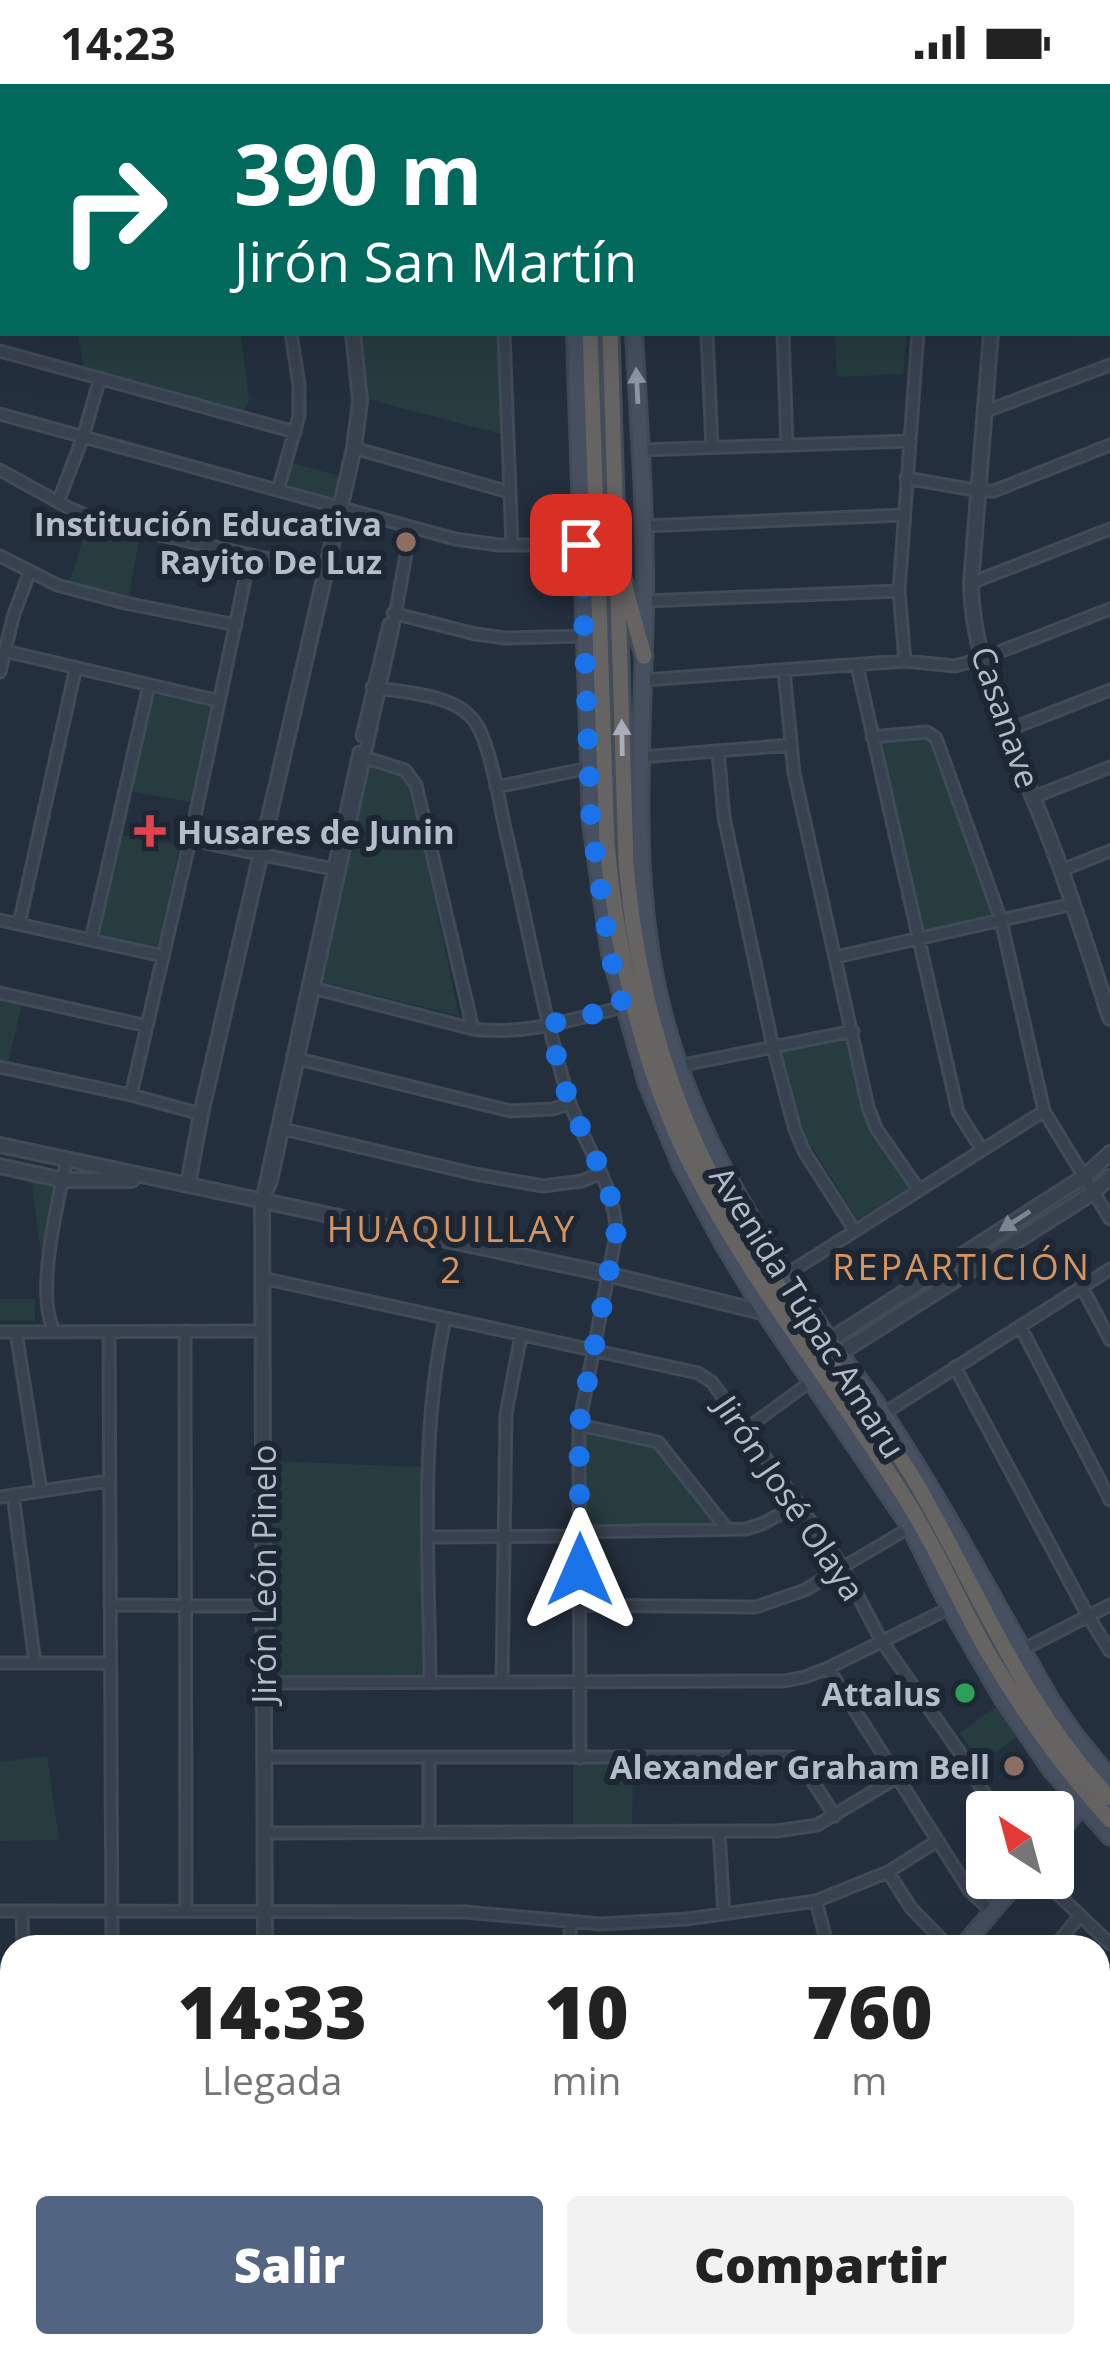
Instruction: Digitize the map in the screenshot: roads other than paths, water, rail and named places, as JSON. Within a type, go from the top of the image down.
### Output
[{"type":"highway","name":"Avenida Túpac Amaru","points":[[590,336],[605,824],[617,929],[642,1033],[683,1148],[780,1324],[832,1351],[916,1484],[1040,1710],[1110,1798]]},
{"type":"highway","name":"Avenida Túpac Amaru","points":[[610,336],[626,862],[648,1002],[671,1080],[698,1147],[805,1339],[923,1527],[985,1647],[1053,1752],[1110,1820]]},
{"type":"highway","points":[[616,554],[644,656]]},
{"type":"main road","name":"Avenida Túpac Amaru","points":[[575,336],[591,823],[606,932],[646,1084],[681,1166],[764,1312],[780,1324],[812,1381],[910,1527],[1002,1698],[1081,1807],[1110,1837]]},
{"type":"main road","name":"Avenida Túpac Amaru","points":[[634,336],[645,601],[640,851],[646,924],[660,1002],[679,1066],[705,1136],[744,1207],[832,1351],[883,1414],[946,1513],[1073,1734],[1110,1778]]},
{"type":"main road","points":[[1074,1815],[1081,1807]]},
{"type":"main road","points":[[972,1935],[1003,1899]]},
{"type":"street","points":[[278,490],[299,416],[292,336]]},
{"type":"street","points":[[188,1184],[354,448],[360,401],[353,336]]},
{"type":"street","points":[[504,336],[512,545]]},
{"type":"street","points":[[707,336],[712,446]]},
{"type":"street","points":[[783,336],[787,444]]},
{"type":"street","points":[[905,662],[899,591],[917,336]]},
{"type":"street","name":"Casanave","points":[[991,336],[971,583],[981,659],[1062,870],[1110,1018]]},
{"type":"street","points":[[0,351],[295,432]]},
{"type":"street","points":[[986,411],[1110,364]]},
{"type":"street","points":[[58,502],[100,378]]},
{"type":"street","points":[[0,414],[471,542],[581,545]]},
{"type":"street","points":[[641,450],[909,441]]},
{"type":"street","points":[[906,478],[994,490],[1110,445]]},
{"type":"street","points":[[354,448],[509,492]]},
{"type":"street","points":[[0,470],[105,523],[324,571]]},
{"type":"street","points":[[644,526],[903,515]]},
{"type":"street","name":"Jirón León Pinelo","points":[[265,1935],[262,1331],[268,1280],[262,1201],[410,527]]},
{"type":"street","points":[[971,583],[1110,529]]},
{"type":"street","points":[[131,1095],[250,555]]},
{"type":"street","points":[[0,556],[57,585],[236,625]]},
{"type":"street","points":[[0,672],[30,572]]},
{"type":"street","points":[[645,601],[899,591]]},
{"type":"street","points":[[643,680],[905,662],[956,666],[1110,609]]},
{"type":"street","points":[[393,614],[506,638],[584,636]]},
{"type":"street","points":[[5,651],[219,701]]},
{"type":"street","points":[[857,666],[958,1112],[982,1150]]},
{"type":"street","points":[[19,924],[76,668]]},
{"type":"street","points":[[784,670],[794,773],[872,1120],[919,1190]]},
{"type":"street","points":[[91,940],[149,685]]},
{"type":"street","points":[[375,688],[441,700],[475,722],[496,787],[570,1103],[616,1220],[579,1425],[580,1757]]},
{"type":"street","points":[[1008,730],[1110,690]]},
{"type":"street","points":[[872,736],[927,732],[936,738],[1001,920],[1044,1111],[1110,1219]]},
{"type":"street","points":[[640,758],[791,746]]},
{"type":"street","points":[[718,752],[724,818],[772,1047],[799,1142],[855,1231]]},
{"type":"street","points":[[361,757],[405,770],[416,784],[473,1029]]},
{"type":"street","points":[[1034,797],[1110,767]]},
{"type":"street","points":[[496,787],[590,768]]},
{"type":"street","points":[[190,840],[336,869]]},
{"type":"street","points":[[1062,870],[1110,850]]},
{"type":"street","points":[[836,957],[1072,904]]},
{"type":"street","points":[[0,920],[163,956]]},
{"type":"street","points":[[310,987],[497,1033],[525,1031],[623,1007]]},
{"type":"street","points":[[0,993],[147,1026]]},
{"type":"street","points":[[679,1066],[853,1030]]},
{"type":"street","points":[[294,1058],[510,1111],[553,1109],[570,1103]]},
{"type":"street","points":[[0,1067],[201,1114]]},
{"type":"street","points":[[787,1274],[1044,1111]]},
{"type":"street","points":[[279,1128],[543,1186],[582,1181],[601,1173]]},
{"type":"street","points":[[0,1145],[764,1312]]},
{"type":"street","points":[[832,1351],[1085,1176],[1110,1153]]},
{"type":"street","points":[[55,1332],[48,1321],[46,1286],[67,1160]]},
{"type":"street","points":[[0,1166],[63,1180],[158,1180]]},
{"type":"street","points":[[832,1351],[1110,1178]]},
{"type":"street","points":[[883,1414],[1110,1269]]},
{"type":"street","name":"Jirón José Olaya","points":[[268,1280],[698,1373],[712,1382],[843,1567],[881,1640],[983,1791]]},
{"type":"street","points":[[1082,1287],[1110,1340]]},
{"type":"street","points":[[723,1301],[780,1324]]},
{"type":"street","points":[[430,1682],[429,1434],[434,1369],[445,1318]]},
{"type":"street","points":[[1020,1326],[1110,1500]]},
{"type":"street","points":[[185,1331],[186,1910]]},
{"type":"street","points":[[0,1332],[262,1331]]},
{"type":"street","points":[[16,1332],[41,1491]]},
{"type":"street","points":[[109,1332],[112,1935]]},
{"type":"street","points":[[502,1682],[506,1414],[520,1335]]},
{"type":"street","points":[[956,1367],[1110,1651]]},
{"type":"street","points":[[747,1428],[812,1381]]},
{"type":"street","points":[[579,1425],[658,1442],[728,1529]]},
{"type":"street","points":[[0,1497],[110,1480]]},
{"type":"street","points":[[13,1495],[35,1663]]},
{"type":"street","points":[[429,1537],[746,1529],[799,1504]]},
{"type":"street","points":[[580,1605],[756,1607],[806,1590],[910,1527]]},
{"type":"street","points":[[110,1605],[263,1606]]},
{"type":"street","points":[[1022,1650],[1110,1605]]},
{"type":"street","points":[[264,1683],[784,1681],[828,1668],[950,1608]]},
{"type":"street","points":[[0,1663],[110,1663]]},
{"type":"street","points":[[828,1668],[969,1890],[992,1912]]},
{"type":"street","points":[[264,1756],[792,1757],[835,1816]]},
{"type":"street","points":[[429,1757],[430,1832]]},
{"type":"street","points":[[264,1833],[802,1829],[817,1826],[898,1777]]},
{"type":"street","points":[[718,1832],[724,1914]]},
{"type":"street","points":[[0,1911],[466,1912],[601,1924],[816,1901],[888,1872],[937,1841]]},
{"type":"street","points":[[888,1872],[911,1908],[937,1935]]},
{"type":"street","points":[[1061,1899],[1100,1935]]},
{"type":"street","points":[[816,1901],[825,1935]]},
{"type":"street","points":[[22,1911],[23,1935]]},
{"type":"street","points":[[1064,1935],[1079,1917]]},
{"type":"street","points":[[570,1935],[572,1921]]},
{"type":"place","name":"Institución Educativa Rayito De Luz","points":[[406,542]]},
{"type":"place","name":"Husares de Junin","points":[[150,831]]},
{"type":"place","name":"Attalus","points":[[965,1693]]},
{"type":"place","name":"Alexander Graham Bell","points":[[1014,1766]]},
{"type":"district","name":"HUAQUILLAY 2","points":[[452,1248]]},
{"type":"district","name":"REPARTICIÓN","points":[[962,1266]]}]
